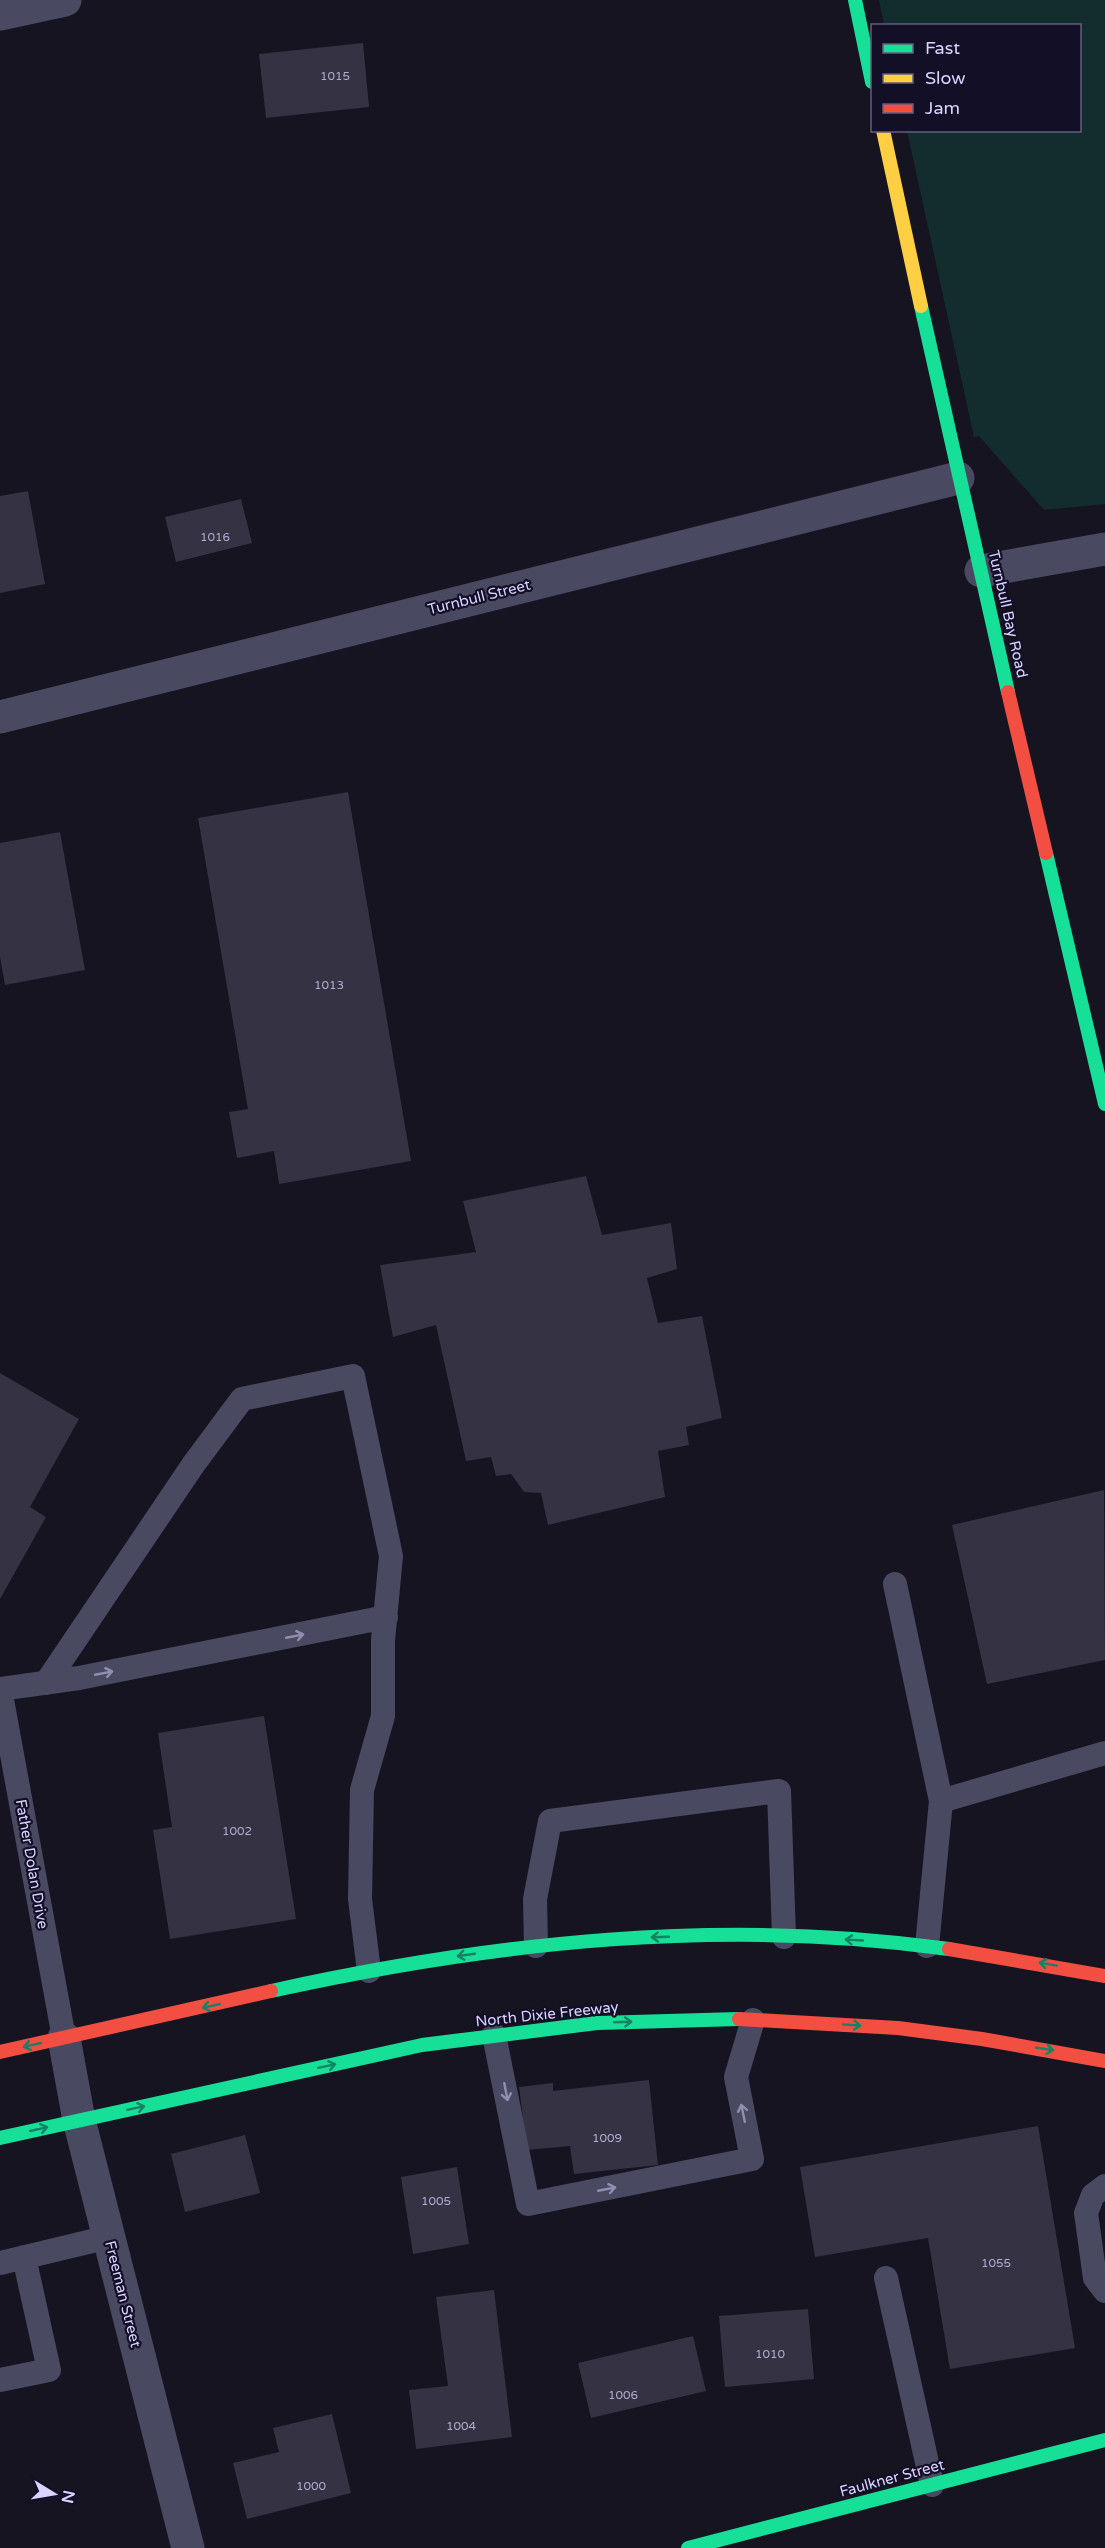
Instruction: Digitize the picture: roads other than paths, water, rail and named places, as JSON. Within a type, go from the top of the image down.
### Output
[{"type":"main road","points":[[855,0],[871,73]]},
{"type":"main road","name":"Turnbull Bay Road","points":[[883,132],[958,478],[1096,1027],[1105,1104]]},
{"type":"main road","points":[[0,2052],[369,1971],[536,1946],[654,1937],[734,1934],[927,1946],[966,1950],[1105,1976]]},
{"type":"main road","name":"North Dixie Freeway","points":[[0,2138],[422,2045],[597,2023],[753,2020],[898,2028],[993,2041],[1105,2061]]},
{"type":"main road","name":"Faulkner Street","points":[[688,2548],[1105,2440]]},
{"type":"street","points":[[0,14],[66,0]]},
{"type":"street","name":"Turnbull Street","points":[[0,717],[958,478]]},
{"type":"street","points":[[981,571],[1105,549]]},
{"type":"street","name":"Freeman Street","points":[[64,2038],[79,2120],[188,2548]]},
{"type":"lane","points":[[46,1683],[192,1465],[242,1399],[353,1376],[391,1556],[383,1640],[384,1716],[362,1790],[360,1899],[369,1971]]},
{"type":"lane","points":[[895,1584],[941,1801],[927,1946]]},
{"type":"lane","points":[[0,1689],[46,1683],[386,1617]]},
{"type":"lane","name":"Father Dolan Drive","points":[[0,1689],[64,2038]]},
{"type":"lane","points":[[941,1801],[1105,1753]]},
{"type":"lane","points":[[536,1946],[535,1899],[550,1821],[779,1791],[784,1937]]},
{"type":"lane","points":[[494,2035],[528,2204],[752,2159],[736,2077],[753,2020]]},
{"type":"lane","points":[[1105,2186],[1093,2195],[1086,2213],[1095,2278],[1105,2291]]},
{"type":"lane","points":[[0,2263],[109,2237]]},
{"type":"lane","points":[[0,2380],[48,2370],[24,2257]]},
{"type":"lane","points":[[886,2278],[932,2484]]}]
